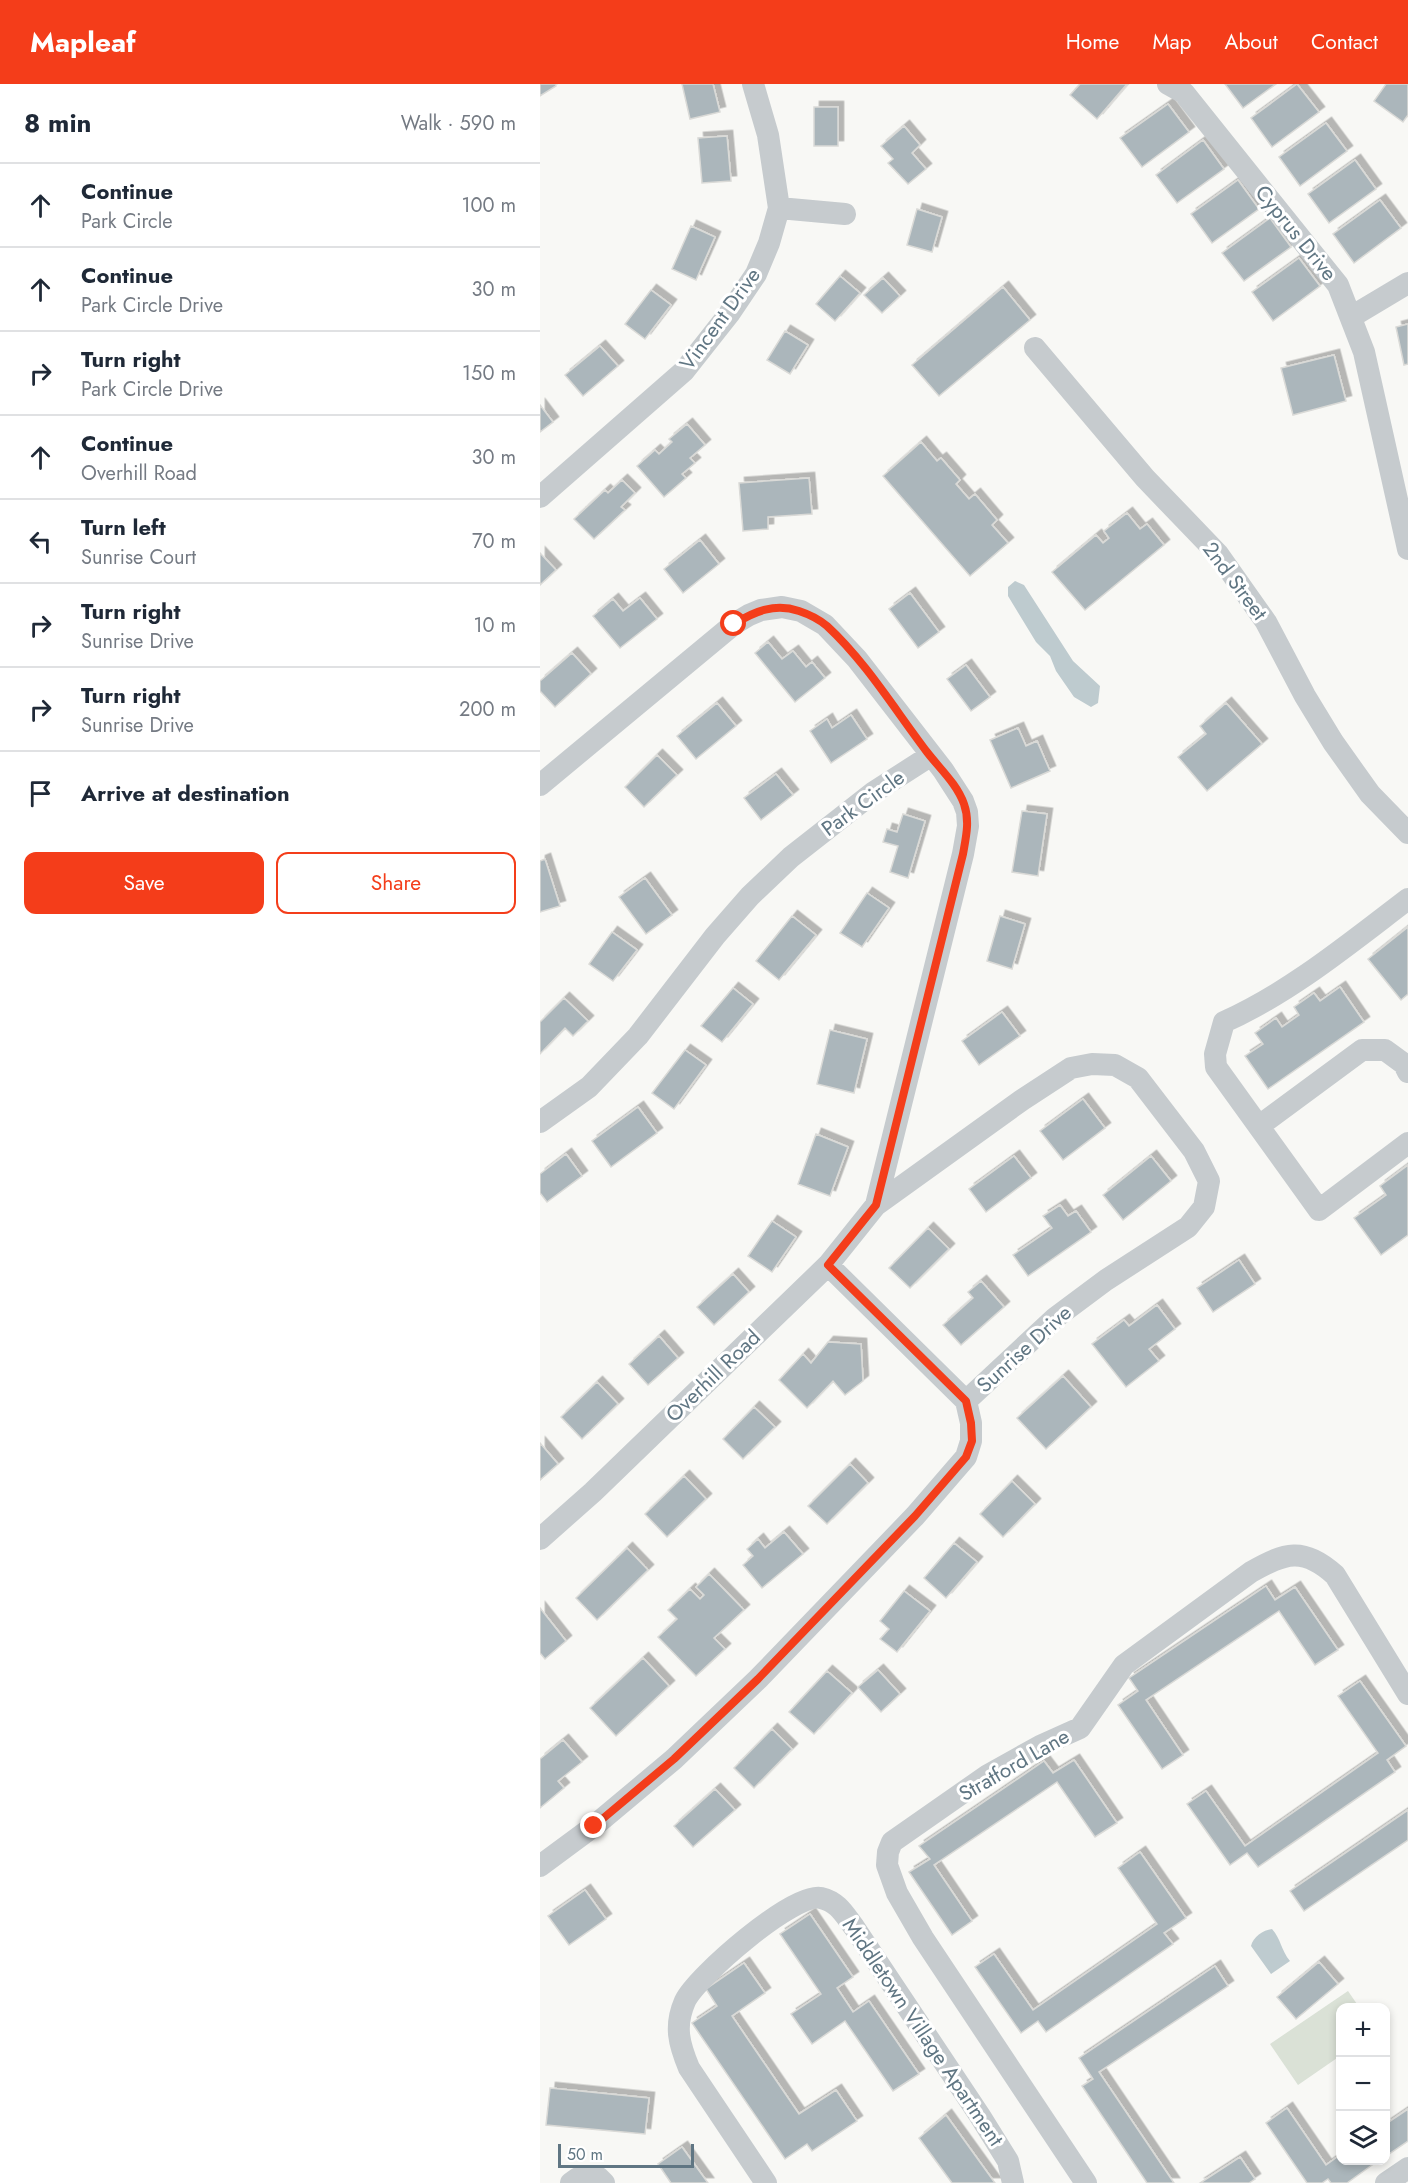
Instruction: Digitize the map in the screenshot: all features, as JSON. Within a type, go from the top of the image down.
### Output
[{"type":"street","name":"Vincent Drive","points":[[540,497],[684,371],[729,314],[756,274],[769,243],[779,208],[768,135],[753,84]]},
{"type":"street","name":"Cyprus Drive","points":[[1168,84],[1184,93],[1338,285],[1364,352],[1408,549]]},
{"type":"street","points":[[779,208],[845,214]]},
{"type":"street","points":[[1351,317],[1408,283]]},
{"type":"street","name":"2nd Street","points":[[1035,348],[1145,478],[1218,554],[1266,621],[1305,696],[1334,742],[1370,794],[1408,833]]},
{"type":"street","points":[[540,785],[734,624],[761,610],[782,607],[801,611],[825,625],[857,659],[943,770],[963,801],[968,826],[876,1205]]},
{"type":"street","name":"Park Circle","points":[[540,1122],[589,1087],[638,1036],[714,936],[750,896],[791,858],[874,792],[930,756]]},
{"type":"street","points":[[1408,899],[1257,1008],[1224,1023],[1216,1046],[1216,1067],[1319,1210],[1408,1143]]},
{"type":"street","points":[[1259,1125],[1362,1050],[1385,1050],[1404,1064],[1408,1072]]},
{"type":"street","name":"Sunrise Drive","points":[[540,1866],[594,1826],[674,1759],[758,1679],[915,1516],[966,1457],[972,1441],[966,1401],[1055,1318],[1106,1280],[1188,1227],[1204,1207],[1209,1181],[1194,1151],[1138,1078],[1115,1065],[1092,1064],[1071,1068],[876,1205]]},
{"type":"street","name":"Overhill Road","points":[[540,1539],[593,1492],[828,1265],[876,1205]]},
{"type":"street","points":[[828,1265],[966,1401]]},
{"type":"street","name":"Stratford Lane","points":[[1086,2183],[929,1948],[897,1893],[887,1865],[892,1842],[988,1775],[1040,1746],[1080,1728],[1124,1665],[1251,1572],[1273,1560],[1307,1556],[1322,1563],[1335,1575],[1408,1694]]},
{"type":"street","name":"Middletown Village Apartment","points":[[766,2183],[689,2068],[680,2047],[681,2013],[694,1987],[734,1949],[759,1928],[805,1900],[819,1897],[837,1903],[980,2116],[1008,2162],[1012,2183]]},
{"type":"street","points":[[1386,2183],[1408,2168]]},
{"type":"street","points":[[571,2183],[579,2178],[599,2178],[604,2183]]},
{"type":"shaded area","points":[[1015,581],[1024,585],[1073,661],[1100,686],[1098,703],[1091,707],[1074,697],[1056,671],[1050,656],[1036,642],[1008,596],[1008,587]]},
{"type":"shaded area","points":[[1272,1929],[1290,1961],[1271,1974],[1251,1946],[1259,1934]]},
{"type":"shaded area","points":[[1348,1991],[1356,2003],[1336,2003],[1336,2059],[1298,2085],[1270,2044]]},
{"type":"building","points":[[540,84],[555,84],[556,86],[540,96]]},
{"type":"building","points":[[682,84],[713,84],[720,112],[690,119]]},
{"type":"building","points":[[1080,84],[1127,84],[1097,119],[1070,95]]},
{"type":"building","points":[[1225,84],[1276,84],[1243,108]]},
{"type":"building","points":[[1297,84],[1319,112],[1272,147],[1251,118]]},
{"type":"building","points":[[1386,84],[1408,84],[1408,115],[1403,122],[1374,101]]},
{"type":"building","points":[[1168,104],[1189,132],[1142,167],[1120,138]]},
{"type":"building","points":[[814,107],[838,107],[838,146],[814,146]]},
{"type":"building","points":[[1326,123],[1347,151],[1300,186],[1279,157]]},
{"type":"building","points":[[904,126],[920,145],[912,153],[926,169],[908,184],[888,163],[893,159],[881,146]]},
{"type":"building","points":[[727,136],[731,181],[702,183],[698,138]]},
{"type":"building","points":[[1203,140],[1224,169],[1177,203],[1156,175]]},
{"type":"building","points":[[1355,160],[1376,189],[1329,223],[1308,194]]},
{"type":"building","points":[[1238,180],[1259,209],[1212,243],[1191,214]]},
{"type":"building","points":[[1380,200],[1401,228],[1354,263],[1333,234]]},
{"type":"building","points":[[917,209],[942,217],[932,252],[907,245]]},
{"type":"building","points":[[1270,218],[1291,247],[1244,281],[1222,253]]},
{"type":"building","points":[[691,226],[715,237],[696,280],[672,269]]},
{"type":"building","points":[[1299,258],[1320,286],[1273,321],[1252,292]]},
{"type":"building","points":[[840,276],[860,293],[835,321],[816,304]]},
{"type":"building","points":[[883,278],[900,296],[882,313],[864,295]]},
{"type":"building","points":[[1003,287],[1030,320],[939,396],[912,365]]},
{"type":"building","points":[[651,290],[671,305],[645,339],[625,324]]},
{"type":"building","points":[[1408,324],[1408,364],[1404,365],[1396,327]]},
{"type":"building","points":[[785,331],[808,345],[790,374],[767,360]]},
{"type":"building","points":[[600,346],[618,366],[583,396],[565,375]]},
{"type":"building","points":[[1334,355],[1346,401],[1293,415],[1281,368]]},
{"type":"building","points":[[540,405],[553,422],[540,432]]},
{"type":"building","points":[[687,424],[705,445],[690,458],[695,463],[682,474],[686,478],[664,497],[637,466],[655,450],[659,454],[672,442],[669,439]]},
{"type":"building","points":[[921,442],[937,461],[941,458],[960,480],[956,484],[969,499],[975,494],[997,520],[992,525],[1008,543],[970,576],[883,476]]},
{"type":"building","points":[[809,478],[812,514],[768,517],[768,529],[743,531],[739,483]]},
{"type":"building","points":[[622,480],[635,493],[621,507],[625,510],[594,539],[574,519],[605,490],[608,493]]},
{"type":"building","points":[[1127,513],[1140,529],[1147,524],[1164,545],[1085,610],[1052,572],[1096,535],[1103,543],[1109,538],[1104,531]]},
{"type":"building","points":[[700,540],[719,564],[683,593],[664,569]]},
{"type":"building","points":[[540,553],[556,570],[540,585]]},
{"type":"building","points":[[910,593],[939,632],[918,648],[889,609]]},
{"type":"building","points":[[640,598],[657,619],[620,648],[593,616],[613,599],[623,611]]},
{"type":"building","points":[[768,642],[782,659],[793,651],[806,667],[812,662],[825,678],[795,702],[755,653]]},
{"type":"building","points":[[572,653],[591,674],[555,707],[540,691],[540,681]]},
{"type":"building","points":[[966,665],[990,697],[971,711],[947,679]]},
{"type":"building","points":[[717,703],[736,726],[696,759],[677,736]]},
{"type":"building","points":[[1226,703],[1262,744],[1207,791],[1178,757],[1206,734],[1200,726]]},
{"type":"building","points":[[851,715],[867,739],[831,763],[810,731],[827,719],[832,728]]},
{"type":"building","points":[[1018,728],[1026,746],[1037,741],[1050,771],[1011,788],[990,740]]},
{"type":"building","points":[[657,755],[677,775],[644,807],[625,787]]},
{"type":"building","points":[[776,774],[793,795],[761,820],[744,798]]},
{"type":"building","points":[[1022,811],[1047,814],[1038,876],[1012,872]]},
{"type":"building","points":[[903,814],[925,821],[908,878],[890,872],[898,846],[883,842],[887,829],[897,832]]},
{"type":"building","points":[[545,859],[560,906],[540,912],[540,861]]},
{"type":"building","points":[[645,878],[672,915],[646,934],[619,897]]},
{"type":"building","points":[[867,893],[889,908],[862,947],[840,933]]},
{"type":"building","points":[[792,916],[816,935],[779,980],[756,961]]},
{"type":"building","points":[[1000,916],[1025,924],[1012,969],[987,961]]},
{"type":"building","points":[[1408,927],[1408,994],[1401,1000],[1368,959]]},
{"type":"building","points":[[612,932],[637,950],[613,981],[589,964]]},
{"type":"building","points":[[1340,987],[1364,1022],[1268,1089],[1245,1056],[1263,1044],[1255,1033],[1276,1018],[1282,1027],[1299,1015],[1294,1007],[1314,993],[1320,1001]]},
{"type":"building","points":[[733,988],[753,1004],[722,1042],[701,1026]]},
{"type":"building","points":[[564,998],[588,1021],[573,1036],[565,1028],[540,1054],[540,1022]]},
{"type":"building","points":[[1002,1012],[1020,1036],[979,1065],[962,1041]]},
{"type":"building","points":[[830,1030],[867,1039],[854,1093],[817,1084]]},
{"type":"building","points":[[685,1050],[706,1065],[674,1109],[652,1093]]},
{"type":"building","points":[[1083,1099],[1105,1128],[1063,1160],[1040,1131]]},
{"type":"building","points":[[638,1107],[657,1133],[611,1167],[592,1141]]},
{"type":"building","points":[[816,1134],[848,1147],[830,1196],[798,1184]]},
{"type":"building","points":[[566,1154],[582,1176],[547,1202],[540,1193],[540,1174]]},
{"type":"building","points":[[1014,1156],[1031,1178],[986,1212],[969,1189]]},
{"type":"building","points":[[1151,1156],[1171,1181],[1123,1220],[1103,1195]]},
{"type":"building","points":[[1408,1165],[1408,1235],[1381,1255],[1354,1218],[1386,1195],[1380,1186]]},
{"type":"building","points":[[1060,1205],[1068,1216],[1076,1211],[1091,1232],[1028,1276],[1013,1255],[1052,1228],[1043,1216]]},
{"type":"building","points":[[772,1221],[796,1237],[772,1272],[748,1256]]},
{"type":"building","points":[[928,1228],[949,1249],[910,1288],[889,1268]]},
{"type":"building","points":[[1239,1260],[1255,1284],[1213,1312],[1197,1288]]},
{"type":"building","points":[[733,1274],[749,1292],[714,1325],[697,1307]]},
{"type":"building","points":[[981,1281],[1004,1307],[961,1345],[943,1325],[973,1298],[968,1292]]},
{"type":"building","points":[[1157,1305],[1175,1329],[1149,1349],[1159,1361],[1126,1387],[1092,1344],[1124,1320],[1129,1326]]},
{"type":"building","points":[[659,1336],[678,1358],[648,1385],[629,1364]]},
{"type":"building","points":[[828,1342],[861,1344],[863,1381],[845,1395],[833,1381],[807,1408],[779,1380],[803,1354],[811,1363]]},
{"type":"building","points":[[1063,1376],[1091,1407],[1046,1449],[1017,1418]]},
{"type":"building","points":[[597,1382],[618,1404],[582,1439],[561,1417]]},
{"type":"building","points":[[754,1407],[775,1427],[743,1459],[723,1439]]},
{"type":"building","points":[[540,1443],[558,1464],[540,1480]]},
{"type":"building","points":[[850,1464],[868,1483],[827,1524],[808,1506]]},
{"type":"building","points":[[684,1476],[706,1499],[667,1537],[645,1514]]},
{"type":"building","points":[[1012,1481],[1035,1504],[1003,1537],[980,1514]]},
{"type":"building","points":[[784,1532],[803,1554],[762,1588],[743,1565],[753,1556],[747,1549],[758,1539],[765,1548]]},
{"type":"building","points":[[954,1543],[977,1562],[946,1598],[924,1578]]},
{"type":"building","points":[[627,1548],[648,1570],[597,1620],[576,1598]]},
{"type":"building","points":[[709,1574],[744,1610],[714,1638],[725,1649],[696,1676],[658,1637],[677,1619],[668,1610],[690,1589],[700,1599],[704,1595],[696,1587]]},
{"type":"building","points":[[1266,1586],[1275,1600],[1295,1587],[1338,1650],[1315,1665],[1279,1611],[1146,1700],[1183,1755],[1162,1769],[1118,1705],[1138,1691],[1129,1678]]},
{"type":"building","points":[[904,1591],[930,1611],[897,1652],[880,1639],[889,1629],[880,1621]]},
{"type":"building","points":[[540,1608],[566,1641],[545,1659],[540,1653]]},
{"type":"building","points":[[643,1658],[669,1686],[616,1736],[590,1708]]},
{"type":"building","points":[[878,1670],[900,1694],[881,1712],[858,1687]]},
{"type":"building","points":[[827,1671],[852,1693],[814,1734],[789,1712]]},
{"type":"building","points":[[1360,1681],[1406,1746],[1387,1760],[1395,1772],[1258,1867],[1247,1853],[1230,1865],[1187,1804],[1206,1791],[1245,1846],[1378,1753],[1338,1696]]},
{"type":"building","points":[[772,1729],[792,1749],[754,1788],[734,1768]]},
{"type":"building","points":[[563,1740],[582,1762],[558,1781],[564,1788],[540,1808],[540,1759]]},
{"type":"building","points":[[1074,1760],[1117,1823],[1095,1837],[1057,1782],[934,1865],[972,1921],[952,1935],[909,1872],[930,1859],[919,1846],[1044,1761],[1053,1773]]},
{"type":"building","points":[[715,1789],[735,1810],[693,1847],[674,1826]]},
{"type":"building","points":[[1408,1810],[1408,1840],[1304,1911],[1290,1891]]},
{"type":"building","points":[[1140,1852],[1186,1918],[1164,1933],[1173,1944],[1046,2032],[1038,2021],[1021,2033],[975,1967],[994,1954],[1033,2010],[1157,1924],[1118,1868]]},
{"type":"building","points":[[585,1890],[606,1919],[569,1945],[548,1916]]},
{"type":"building","points":[[810,1914],[853,1977],[837,1988],[853,2012],[869,2001],[919,2074],[893,2091],[845,2021],[812,2044],[791,2014],[821,1994],[780,1934]]},
{"type":"building","points":[[1319,1962],[1338,1984],[1296,2019],[1277,1997]]},
{"type":"building","points":[[744,1963],[765,1993],[732,2016],[799,2114],[836,2090],[857,2121],[812,2151],[807,2144],[785,2159],[692,2023],[717,2006],[706,1989]]},
{"type":"building","points":[[1215,1966],[1228,1986],[1099,2072],[1174,2183],[1147,2183],[1082,2086],[1093,2079],[1079,2058]]},
{"type":"building","points":[[550,2088],[649,2098],[645,2134],[546,2125]]},
{"type":"building","points":[[1287,2108],[1326,2165],[1336,2158],[1336,2165],[1372,2165],[1347,2183],[1331,2183],[1328,2179],[1322,2183],[1307,2183],[1266,2123]]},
{"type":"building","points":[[1408,2109],[1408,2141],[1390,2153],[1390,2121]]},
{"type":"building","points":[[946,2115],[995,2183],[952,2183],[919,2138]]},
{"type":"building","points":[[682,2147],[708,2183],[671,2183],[658,2164]]},
{"type":"building","points":[[1240,2157],[1255,2179],[1249,2183],[1200,2183]]},
{"type":"route","points":[[594,1826],[674,1759],[758,1679],[915,1516],[966,1457],[972,1441],[966,1401],[828,1265],[876,1205],[963,854],[968,826],[967,812],[959,794],[943,770],[857,659],[825,625],[801,611],[782,607],[761,610],[734,624]]}]
